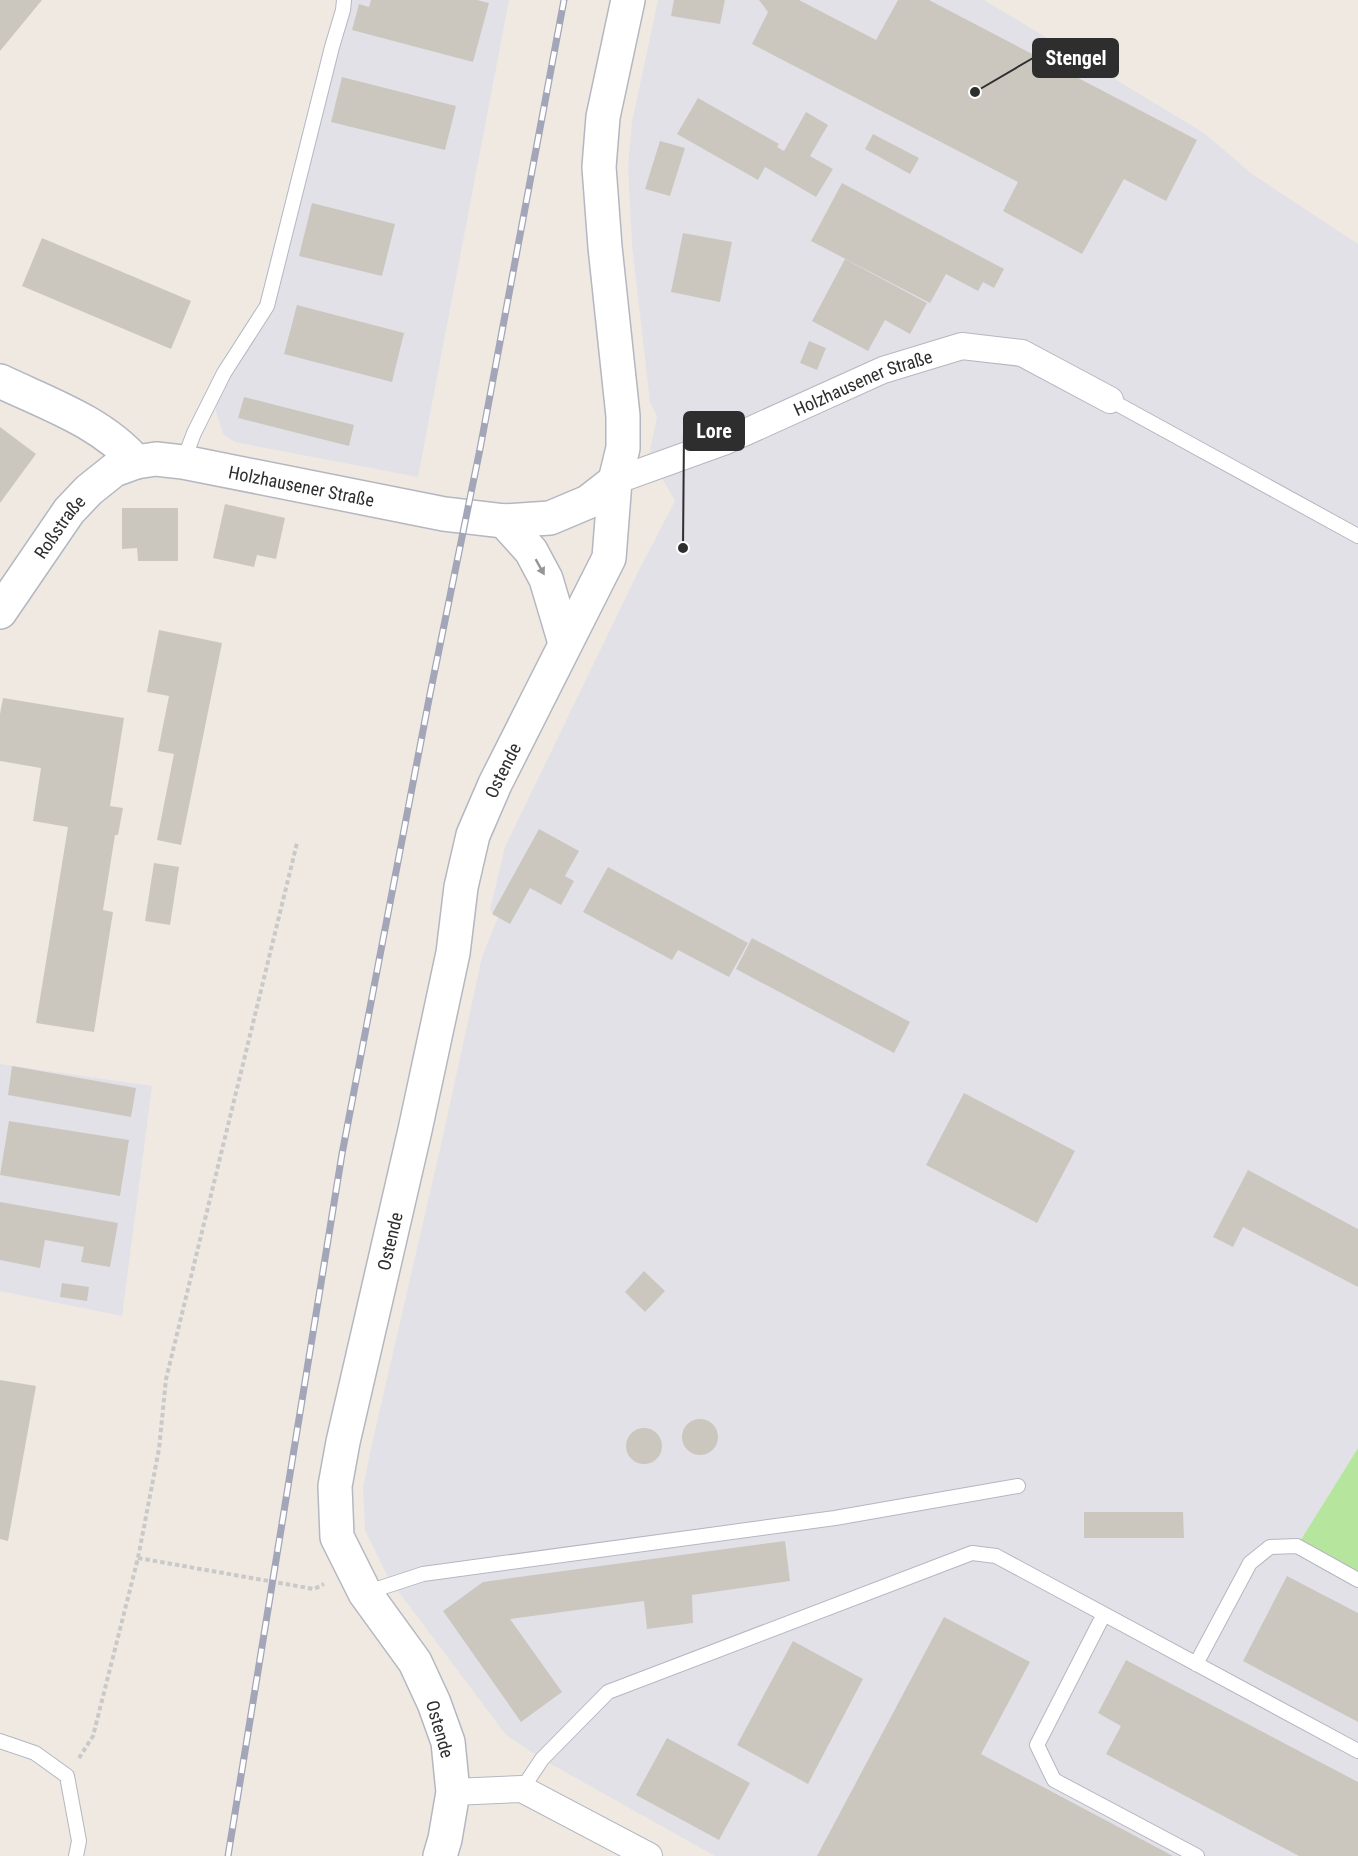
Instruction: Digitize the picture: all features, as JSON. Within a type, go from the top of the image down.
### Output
[{"type":"street","points":[[615,481],[623,448],[623,416],[604,248],[599,167],[603,117],[628,0]]},
{"type":"street","name":"Holzhausener Straße","points":[[136,462],[156,459],[183,462],[444,514],[504,521],[550,518],[588,502],[615,481],[726,441],[883,370],[962,346],[1023,353],[1110,400]]},
{"type":"street","points":[[0,381],[73,416],[110,438],[136,462]]},
{"type":"street","name":"Roßstraße","points":[[0,612],[69,511],[89,490],[114,470],[136,462]]},
{"type":"street","name":"Ostende","points":[[440,1856],[453,1792],[448,1742],[434,1703],[415,1662],[365,1593],[337,1537],[335,1486],[453,953],[461,887],[473,835],[495,784],[609,558],[615,481]]},
{"type":"street","points":[[504,521],[531,551],[546,579],[565,643]]},
{"type":"street","points":[[453,1792],[522,1789],[649,1856]]},
{"type":"lane","points":[[183,462],[194,433],[224,373],[267,306],[344,0]]},
{"type":"lane","points":[[1110,400],[1358,536]]},
{"type":"lane","points":[[365,1593],[423,1574],[835,1518],[1018,1486]]},
{"type":"lane","points":[[1196,1664],[1250,1563],[1270,1547],[1297,1546],[1358,1580]]},
{"type":"lane","points":[[522,1789],[542,1758],[608,1692],[972,1553],[996,1556],[1358,1751]]},
{"type":"lane","points":[[1104,1614],[1037,1745],[1054,1780],[1197,1856]]},
{"type":"lane","points":[[0,1741],[35,1753],[67,1776],[79,1841],[76,1856]]},
{"type":"path","points":[[67,1776],[93,1736],[138,1558],[159,1449],[166,1379],[297,843]]},
{"type":"path","points":[[138,1558],[314,1589],[338,1577],[351,1580],[365,1593]]},
{"type":"shaded area","points":[[348,0],[509,0],[418,477],[235,442],[223,434],[216,411],[216,401],[231,371],[271,307]]},
{"type":"shaded area","points":[[658,0],[984,0],[1204,133],[1252,174],[1358,244],[1358,1448],[1297,1546],[1358,1580],[1358,1856],[715,1856],[542,1759],[506,1735],[389,1579],[365,1530],[363,1488],[371,1448],[482,957],[498,917],[490,910],[505,847],[639,570],[675,501],[649,455],[657,417],[650,402],[632,245],[628,168],[632,122]]},
{"type":"shaded area","points":[[0,1064],[152,1086],[122,1316],[0,1291]]},
{"type":"green space","points":[[1358,1448],[1358,1578],[1297,1546]]},
{"type":"building","points":[[0,0],[42,0],[0,51]]},
{"type":"building","points":[[371,0],[477,0],[489,3],[473,62],[352,30],[359,4],[369,7]]},
{"type":"building","points":[[674,0],[725,0],[720,24],[671,16]]},
{"type":"building","points":[[759,0],[799,0],[876,40],[898,0],[929,0],[1197,140],[1166,201],[1124,179],[1082,254],[1003,211],[1018,182],[752,44],[768,12]]},
{"type":"building","points":[[342,77],[456,106],[445,150],[331,122]]},
{"type":"building","points":[[698,98],[779,144],[777,147],[784,151],[806,112],[828,125],[810,156],[833,169],[816,197],[765,167],[758,180],[677,134]]},
{"type":"building","points":[[873,134],[919,158],[910,174],[865,149]]},
{"type":"building","points":[[660,141],[685,148],[670,196],[645,189]]},
{"type":"building","points":[[842,183],[1004,269],[994,288],[983,282],[978,291],[946,274],[930,303],[811,241]]},
{"type":"building","points":[[312,203],[395,224],[382,276],[299,256]]},
{"type":"building","points":[[683,233],[732,242],[720,302],[671,292]]},
{"type":"building","points":[[42,238],[191,301],[171,349],[22,286]]},
{"type":"building","points":[[845,259],[927,303],[910,334],[885,320],[868,351],[812,321]]},
{"type":"building","points":[[297,305],[404,333],[392,382],[284,354]]},
{"type":"building","points":[[809,341],[826,348],[817,370],[800,363]]},
{"type":"building","points":[[244,397],[354,425],[349,446],[238,418]]},
{"type":"building","points":[[0,427],[36,454],[0,503]]},
{"type":"building","points":[[225,504],[285,518],[276,559],[257,555],[254,567],[213,558]]},
{"type":"building","points":[[122,508],[178,508],[178,561],[138,561],[137,548],[122,549]]},
{"type":"building","points":[[159,630],[222,643],[181,845],[157,840],[174,754],[158,751],[169,696],[147,692]]},
{"type":"building","points":[[3,698],[124,718],[110,806],[123,808],[118,835],[115,835],[103,910],[113,912],[94,1032],[36,1023],[68,827],[33,821],[41,768],[0,761],[0,714]]},
{"type":"building","points":[[539,829],[579,851],[565,876],[574,881],[561,905],[530,888],[510,924],[492,914]]},
{"type":"building","points":[[154,863],[179,867],[170,925],[145,921]]},
{"type":"building","points":[[608,867],[748,943],[729,977],[678,950],[672,960],[583,912]]},
{"type":"building","points":[[752,938],[910,1022],[894,1053],[736,969]]},
{"type":"building","points":[[12,1066],[136,1088],[131,1117],[8,1095]]},
{"type":"building","points":[[964,1093],[1075,1151],[1037,1223],[926,1165]]},
{"type":"building","points":[[9,1121],[129,1140],[120,1196],[0,1175]]},
{"type":"building","points":[[1248,1170],[1358,1229],[1358,1287],[1243,1227],[1233,1247],[1213,1237]]},
{"type":"building","points":[[0,1202],[118,1223],[110,1267],[81,1262],[84,1247],[45,1240],[40,1268],[0,1260]]},
{"type":"building","points":[[644,1271],[665,1291],[645,1312],[625,1292]]},
{"type":"building","points":[[62,1283],[89,1287],[87,1301],[60,1297]]},
{"type":"building","points":[[0,1380],[36,1386],[8,1541],[0,1539]]},
{"type":"building","points":[[700,1419],[713,1424],[718,1437],[713,1450],[700,1455],[687,1450],[682,1437],[687,1424]]},
{"type":"building","points":[[644,1428],[657,1433],[662,1446],[657,1459],[644,1464],[631,1459],[626,1446],[631,1433]]},
{"type":"building","points":[[1084,1512],[1183,1512],[1184,1538],[1084,1538]]},
{"type":"building","points":[[785,1541],[790,1581],[692,1595],[693,1623],[647,1629],[644,1601],[510,1619],[562,1692],[521,1722],[443,1611],[483,1582]]},
{"type":"building","points":[[1287,1576],[1358,1613],[1358,1722],[1243,1661]]},
{"type":"building","points":[[944,1617],[1030,1662],[981,1754],[1173,1856],[817,1856]]},
{"type":"building","points":[[793,1641],[863,1679],[808,1784],[737,1745]]},
{"type":"building","points":[[1126,1660],[1358,1782],[1358,1856],[1299,1856],[1106,1754],[1121,1726],[1098,1713]]},
{"type":"building","points":[[667,1738],[750,1783],[719,1840],[636,1795]]},
{"type":"railway","points":[[228,1856],[342,1154],[430,694],[480,449],[564,0]]},
{"type":"place","name":"Stengel","points":[[975,92]]},
{"type":"place","name":"Lore","points":[[683,548]]}]
